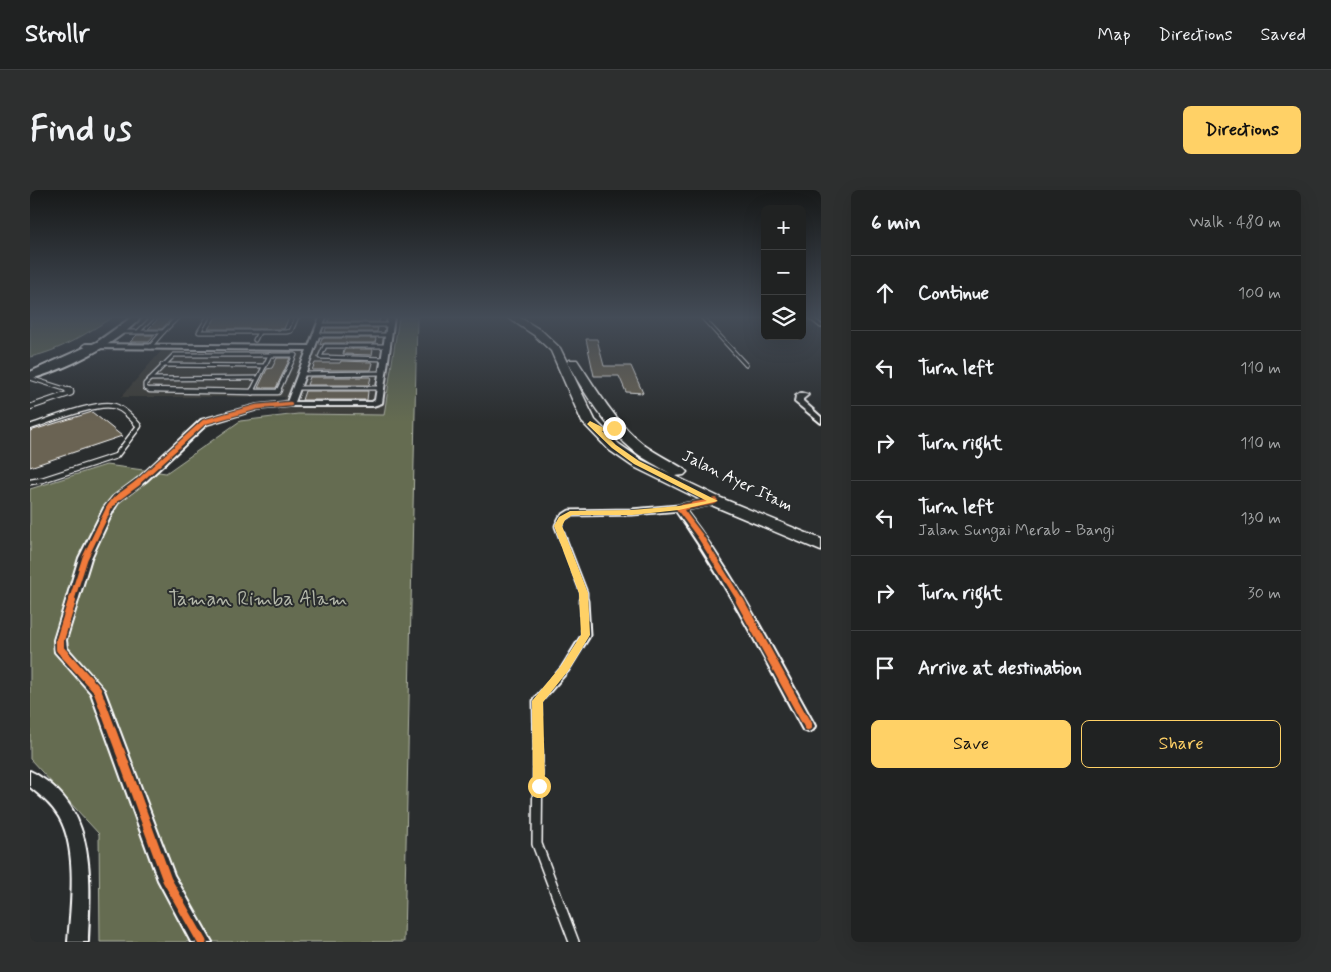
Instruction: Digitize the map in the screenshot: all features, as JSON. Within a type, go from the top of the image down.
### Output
[{"type":"main road","points":[[30,370],[75,352]]},
{"type":"main road","points":[[30,377],[78,352]]},
{"type":"main road","points":[[557,352],[590,422],[614,447],[637,463],[714,501],[821,546]]},
{"type":"main road","name":"Jalan Ayer Itam","points":[[567,352],[582,379],[616,423],[637,446],[690,479],[768,516],[821,538]]},
{"type":"main road","points":[[590,422],[599,429],[608,430],[614,428],[616,423]]},
{"type":"main road","points":[[614,447],[612,441],[620,439],[629,440],[637,446]]},
{"type":"street","points":[[290,404],[309,352]]},
{"type":"street","points":[[202,942],[166,880],[98,690],[60,649],[60,640],[85,558],[109,508],[116,499],[143,479],[204,422],[257,406],[377,403],[380,401],[386,352]]},
{"type":"street","points":[[804,395],[799,398],[799,402],[821,421]]},
{"type":"street","points":[[714,501],[679,508],[700,536],[737,596],[808,726]]},
{"type":"street","points":[[30,778],[58,801],[67,816],[73,833],[81,871],[78,942]]},
{"type":"lane","points":[[174,355],[295,355],[280,390],[252,392],[150,390],[145,388],[145,384],[150,378],[176,352]]},
{"type":"lane","points":[[322,352],[320,358],[385,359]]},
{"type":"lane","points":[[734,352],[746,365]]},
{"type":"lane","points":[[252,392],[270,355]]},
{"type":"lane","points":[[162,366],[265,366]]},
{"type":"lane","points":[[301,374],[383,373]]},
{"type":"lane","points":[[30,377],[71,391],[68,395],[30,407]]},
{"type":"lane","points":[[150,378],[258,378]]},
{"type":"lane","points":[[296,388],[381,388]]},
{"type":"lane","points":[[30,427],[93,408],[109,406],[114,406],[139,426],[116,456],[42,480],[30,482]]},
{"type":"lane","points":[[574,942],[537,844],[539,786],[537,701],[565,669],[586,635],[584,593],[558,526],[562,518],[570,513],[632,512],[679,508]]},
{"type":"shaded area","points":[[160,352],[394,352],[384,415],[278,414],[285,397],[121,397]]},
{"type":"green space","points":[[30,352],[46,352],[41,354],[30,357]]},
{"type":"green space","name":"Taman Rimba Alam","points":[[394,352],[416,352],[404,942],[100,942],[99,834],[30,759],[30,489],[106,465],[166,473],[240,421],[298,414],[384,415]]},
{"type":"building","points":[[343,352],[372,352],[372,355],[343,354]]},
{"type":"building","points":[[589,352],[600,352],[604,366],[631,366],[643,393],[626,392],[619,376],[594,376]]},
{"type":"building","points":[[277,358],[290,358],[276,388],[258,388],[267,369],[272,368]]},
{"type":"building","points":[[341,361],[373,363],[371,370],[312,370],[315,363],[340,363]]},
{"type":"building","points":[[310,377],[371,377],[369,385],[307,385]]},
{"type":"building","points":[[305,391],[368,391],[367,400],[302,400]]},
{"type":"building","points":[[92,412],[122,436],[30,467],[30,431]]},
{"type":"cycle path","points":[[202,942],[167,880],[97,690],[60,649],[60,640],[85,558],[109,508],[116,499],[143,479],[204,422],[257,407],[290,404]]},
{"type":"cycle path","points":[[715,501],[679,508],[700,536],[737,596],[808,726]]},
{"type":"route","points":[[539,786],[537,701],[565,669],[586,635],[584,593],[562,540],[558,526],[562,518],[570,513],[632,512],[679,508],[714,501],[637,463],[614,447],[590,422],[599,429],[608,430],[614,428]]}]
